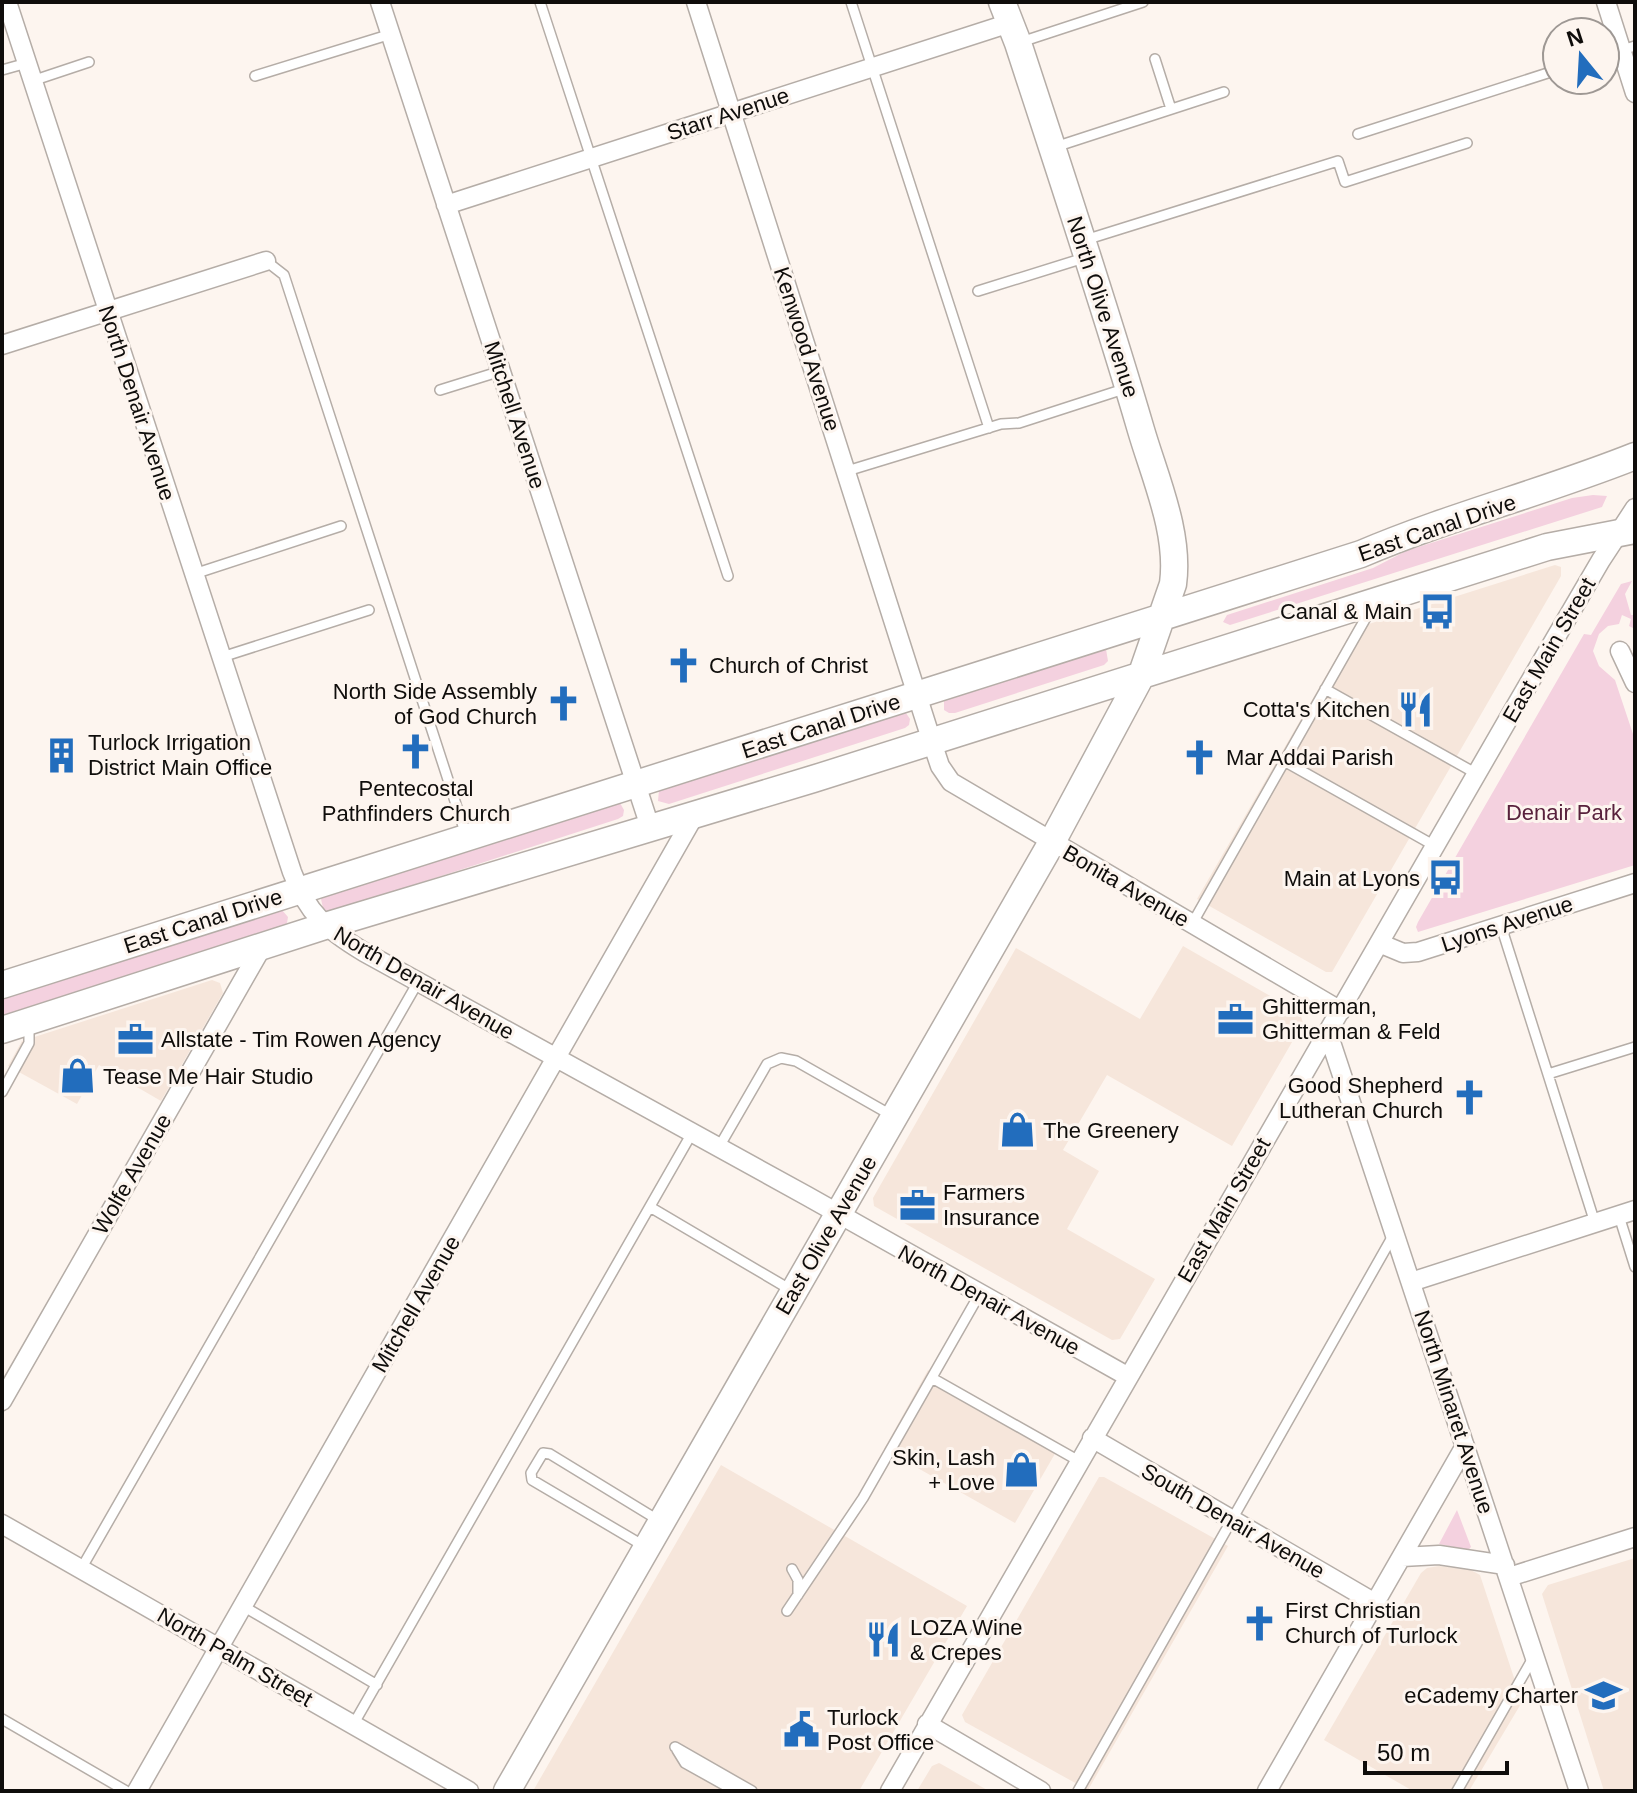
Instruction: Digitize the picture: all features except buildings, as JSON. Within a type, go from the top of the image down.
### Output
[{"type":"main road","name":"North Olive Avenue","points":[[1010,23],[1129,388],[1174,552],[1173,584],[1141,676]]},
{"type":"main road","name":"East Canal Drive","points":[[2,985],[1361,554],[1403,536],[1576,480],[1635,456]]},
{"type":"main road","name":"East Canal Drive","points":[[2,1030],[325,926],[694,816],[1564,543],[1627,531]]},
{"type":"main road","name":"East Olive Avenue","points":[[507,1791],[1052,842],[1141,676]]},
{"type":"street","name":"North Denair Avenue","points":[[7,2],[299,891],[314,915],[364,952],[1127,1376]]},
{"type":"street","name":"Mitchell Avenue","points":[[380,2],[650,827]]},
{"type":"street","name":"Kenwood Avenue","points":[[696,2],[918,695]]},
{"type":"street","name":"Starr Avenue","points":[[446,205],[1010,23]]},
{"type":"street","points":[[1621,53],[1635,93]]},
{"type":"street","points":[[2,345],[266,261]]},
{"type":"street","name":"East Main Street","points":[[890,1791],[1477,774],[1627,531],[1635,508]]},
{"type":"street","points":[[1620,651],[1635,683]]},
{"type":"street","name":"Bonita Avenue","points":[[918,695],[940,766],[951,782],[1341,1011]]},
{"type":"street","name":"Mitchell Avenue","points":[[137,1791],[694,816]]},
{"type":"street","name":"Lyons Avenue","points":[[1379,943],[1399,952],[1412,953],[1635,883]]},
{"type":"street","name":"Wolfe Avenue","points":[[2,1401],[262,947]]},
{"type":"street","name":"North Minaret Avenue","points":[[1328,1033],[1579,1791]]},
{"type":"street","points":[[1411,1282],[1627,1213]]},
{"type":"street","name":"South Denair Avenue","points":[[1092,1438],[1375,1603]]},
{"type":"street","points":[[1267,1791],[1465,1446]]},
{"type":"street","name":"North Palm Street","points":[[2,1524],[469,1791]]},
{"type":"street","points":[[1402,1557],[1439,1555],[1507,1571],[1635,1537]]},
{"type":"street","points":[[927,1724],[1041,1791]]},
{"type":"lane","points":[[540,2],[728,576]]},
{"type":"lane","points":[[851,2],[989,428]]},
{"type":"lane","points":[[1010,23],[1143,2]]},
{"type":"lane","points":[[255,76],[391,34]]},
{"type":"lane","points":[[1155,59],[1171,109]]},
{"type":"lane","points":[[2,70],[30,72],[89,62]]},
{"type":"lane","points":[[1358,134],[1541,75]]},
{"type":"lane","points":[[1052,148],[1224,92]]},
{"type":"lane","points":[[978,291],[1085,249],[1338,161],[1345,182],[1467,143]]},
{"type":"lane","points":[[266,261],[284,275],[467,838]]},
{"type":"lane","points":[[440,390],[501,371]]},
{"type":"lane","points":[[847,471],[989,428],[1019,423],[1129,388]]},
{"type":"lane","points":[[194,574],[341,526]]},
{"type":"lane","points":[[1192,924],[1375,602]]},
{"type":"lane","points":[[222,657],[369,610]]},
{"type":"lane","points":[[1325,689],[1477,774]]},
{"type":"lane","points":[[1284,761],[1435,846]]},
{"type":"lane","points":[[1501,926],[1595,1223]]},
{"type":"lane","points":[[81,1569],[418,982]]},
{"type":"lane","points":[[2,1092],[29,1043],[29,1021]]},
{"type":"lane","points":[[1548,1074],[1635,1047]]},
{"type":"lane","points":[[719,1147],[767,1064],[781,1058],[796,1061],[894,1116]]},
{"type":"lane","points":[[353,1725],[692,1133]]},
{"type":"lane","points":[[650,1207],[793,1292]]},
{"type":"lane","points":[[1627,1213],[1635,1267]]},
{"type":"lane","points":[[1078,1791],[1395,1233]]},
{"type":"lane","points":[[787,1611],[863,1498],[979,1295]]},
{"type":"lane","points":[[932,1378],[1079,1461]]},
{"type":"lane","points":[[647,1548],[532,1480],[531,1473],[543,1453],[550,1454],[661,1522]]},
{"type":"lane","points":[[792,1569],[798,1580],[798,1595]]},
{"type":"lane","points":[[243,1606],[377,1685]]},
{"type":"lane","points":[[1457,1791],[1534,1656]]},
{"type":"lane","points":[[2,1719],[126,1791]]},
{"type":"lane","points":[[735,1791],[685,1763],[675,1747],[752,1791]]},
{"type":"shaded area","points":[[1555,565],[1561,567],[1561,576],[1332,972],[1326,972],[1197,899],[1353,629]]},
{"type":"shaded area","points":[[1183,946],[1300,1013],[1303,1023],[1232,1146],[1107,1075],[1063,1150],[1099,1171],[1067,1229],[1155,1279],[1120,1339],[1112,1340],[874,1206],[873,1198],[1016,948],[1140,1019]]},
{"type":"shaded area","points":[[212,980],[220,983],[223,993],[161,1101],[99,1065],[77,1104],[8,1066],[22,1041]]},
{"type":"shaded area","points":[[928,1370],[1060,1445],[1015,1523],[884,1449]]},
{"type":"shaded area","points":[[721,1465],[967,1606],[859,1791],[533,1791]]},
{"type":"shaded area","points":[[1099,1477],[1228,1546],[1088,1790],[965,1722],[962,1715]]},
{"type":"shaded area","name":"eCademy Charter","points":[[1635,1558],[1635,1791],[1604,1791],[1542,1594],[1548,1585]]},
{"type":"shaded area","points":[[1439,1566],[1471,1570],[1480,1575],[1522,1702],[1469,1791],[1413,1791],[1324,1740],[1421,1573],[1427,1568]]},
{"type":"shaded area","points":[[939,1763],[989,1791],[917,1791],[932,1766]]},
{"type":"green space","points":[[1607,496],[1602,507],[1230,625],[1223,622],[1227,615],[1373,568],[1406,551],[1572,498]]},
{"type":"green space","name":"Denair Park","points":[[1632,581],[1625,594],[1631,615],[1635,615],[1635,629],[1629,626],[1631,619],[1622,615],[1619,624],[1608,626],[1599,634],[1593,651],[1599,666],[1615,680],[1635,740],[1635,865],[1418,932],[1418,922],[1584,634],[1591,635],[1621,584]]},
{"type":"green space","points":[[1106,649],[1108,661],[1104,665],[955,713],[944,710],[944,699]]},
{"type":"green space","points":[[901,711],[910,719],[905,728],[669,804],[658,801],[659,790]]},
{"type":"green space","points":[[615,802],[620,803],[624,810],[623,816],[618,819],[333,911],[323,908],[321,899],[325,895]]},
{"type":"green space","points":[[282,910],[288,917],[283,926],[2,1016],[2,997]]},
{"type":"green space","points":[[1457,1510],[1471,1547],[1468,1550],[1439,1544]]},
{"type":"place","name":"Canal & Main","points":[[1438,611]]},
{"type":"place","name":"Church of Christ","points":[[683,665]]},
{"type":"place","name":"North Side Assembly of God Church","points":[[563,704]]},
{"type":"place","name":"Cotta's Kitchen","points":[[1416,709]]},
{"type":"place","name":"Pentecostal Pathfinders Church","points":[[416,752]]},
{"type":"place","name":"Turlock Irrigation District Main Office","points":[[62,755]]},
{"type":"place","name":"Mar Addai Parish","points":[[1200,757]]},
{"type":"place","name":"Main at Lyons","points":[[1446,878]]},
{"type":"place","name":"Ghitterman, Ghitterman & Feld","points":[[1236,1019]]},
{"type":"place","name":"Allstate - Tim Rowen Agency","points":[[135,1039]]},
{"type":"place","name":"Tease Me Hair Studio","points":[[77,1076]]},
{"type":"place","name":"Good Shepherd Lutheran Church","points":[[1469,1098]]},
{"type":"place","name":"The Greenery","points":[[1017,1130]]},
{"type":"place","name":"Farmers Insurance","points":[[917,1205]]},
{"type":"place","name":"Skin, Lash + Love","points":[[1021,1470]]},
{"type":"place","name":"First Christian Church of Turlock","points":[[1259,1623]]},
{"type":"place","name":"LOZA Wine & Crepes","points":[[884,1640]]},
{"type":"place","name":"eCademy Charter","points":[[1604,1695]]},
{"type":"place","name":"Turlock Post Office","points":[[801,1730]]}]
